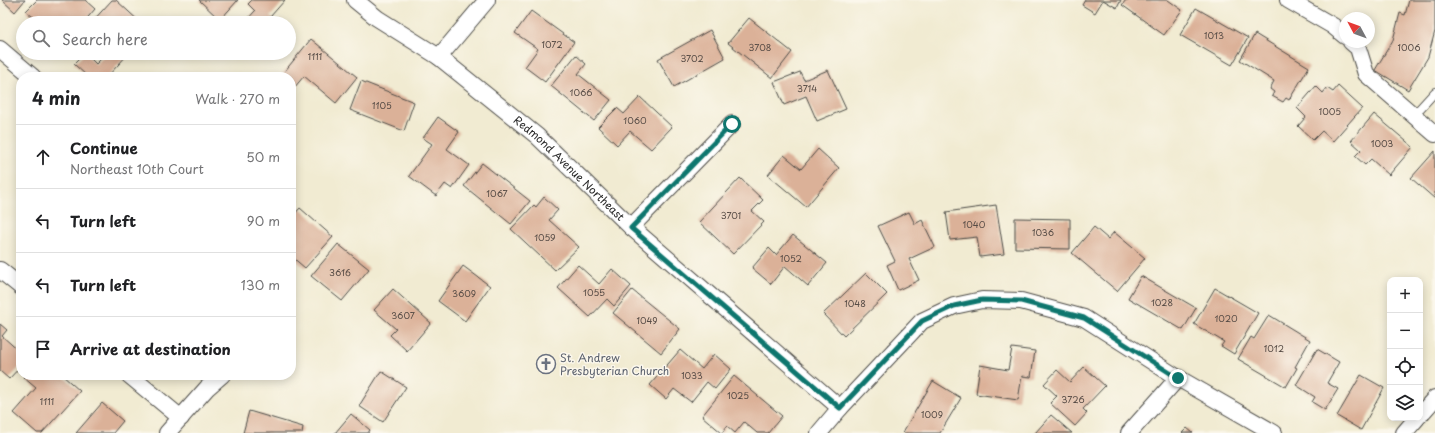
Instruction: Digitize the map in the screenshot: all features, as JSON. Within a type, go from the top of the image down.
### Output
[{"type":"street","name":"Redmond Avenue Northeast","points":[[355,0],[377,18],[439,58],[537,136],[631,228],[840,408]]},
{"type":"street","points":[[439,58],[487,0]]},
{"type":"street","points":[[1288,0],[1339,31]]},
{"type":"street","points":[[1358,48],[1366,74],[1435,134]]},
{"type":"street","points":[[0,49],[27,72]]},
{"type":"street","points":[[631,228],[732,124]]},
{"type":"street","points":[[0,270],[16,283]]},
{"type":"street","points":[[819,433],[840,408],[922,321],[954,306],[982,300],[1021,301],[1084,318],[1178,378],[1274,433]]},
{"type":"street","points":[[1129,433],[1178,378]]},
{"type":"street","points":[[135,380],[181,418]]},
{"type":"street","points":[[167,433],[207,388],[216,380]]},
{"type":"street","points":[[1423,412],[1435,398]]},
{"type":"street","points":[[1404,433],[1414,421]]},
{"type":"lane","points":[[1414,115],[1435,92]]},
{"type":"building","points":[[2,0],[25,0],[15,12]]},
{"type":"building","points":[[37,0],[85,0],[95,9],[89,16],[32,16],[26,11]]},
{"type":"building","points":[[112,0],[116,0],[133,16],[97,16]]},
{"type":"building","points":[[199,0],[238,0],[224,16],[216,16]]},
{"type":"building","points":[[252,0],[285,0],[271,16],[250,16],[255,11],[248,4]]},
{"type":"building","points":[[1085,0],[1103,0],[1095,13],[1082,5]]},
{"type":"building","points":[[1103,0],[1121,0],[1117,8]]},
{"type":"building","points":[[1126,0],[1168,0],[1182,10],[1164,35],[1122,5]]},
{"type":"building","points":[[1409,0],[1435,0],[1435,31],[1428,57],[1408,90],[1375,70],[1393,40],[1400,13],[1405,15]]},
{"type":"building","points":[[1196,8],[1248,38],[1232,65],[1180,35]]},
{"type":"building","points":[[531,11],[574,42],[545,82],[525,67],[538,49],[515,33]]},
{"type":"building","points":[[749,18],[792,52],[772,78],[728,43]]},
{"type":"building","points":[[710,30],[725,58],[674,87],[658,59]]},
{"type":"building","points":[[1255,34],[1309,67],[1289,100],[1286,98],[1283,102],[1272,96],[1274,92],[1270,89],[1274,81],[1240,60]]},
{"type":"building","points":[[311,39],[357,77],[336,103],[304,76],[296,86],[296,72],[284,72],[294,60],[296,60],[296,57]]},
{"type":"building","points":[[576,55],[586,64],[578,74],[611,100],[594,121],[551,86]]},
{"type":"building","points":[[78,60],[92,60],[96,64],[100,60],[123,60],[112,72],[83,72],[74,64]]},
{"type":"building","points":[[828,70],[846,109],[817,121],[806,96],[784,105],[774,82],[800,72],[804,80]]},
{"type":"building","points":[[361,81],[414,102],[404,131],[350,110]]},
{"type":"building","points":[[1316,86],[1323,93],[1327,88],[1333,92],[1338,86],[1362,108],[1333,141],[1322,131],[1313,140],[1298,126],[1306,117],[1297,108]]},
{"type":"building","points":[[640,97],[672,127],[651,149],[630,131],[617,145],[598,127],[617,108],[624,114]]},
{"type":"building","points":[[1374,114],[1413,147],[1389,175],[1371,159],[1365,165],[1355,156],[1361,150],[1351,141]]},
{"type":"building","points":[[438,117],[459,132],[447,149],[469,165],[452,189],[445,184],[436,196],[409,176],[432,144],[423,138]]},
{"type":"building","points":[[818,149],[839,168],[806,207],[768,175],[784,155],[801,169]]},
{"type":"building","points":[[1435,151],[1435,199],[1411,178]]},
{"type":"building","points":[[482,163],[530,201],[511,224],[464,186]]},
{"type":"building","points":[[740,178],[763,200],[752,211],[764,222],[733,254],[699,222]]},
{"type":"building","points":[[544,197],[558,210],[549,220],[579,247],[555,270],[511,229],[534,205],[536,207]]},
{"type":"building","points":[[996,205],[1004,254],[980,257],[977,237],[950,240],[946,212]]},
{"type":"building","points":[[300,208],[333,237],[305,268],[296,260],[296,212]]},
{"type":"building","points":[[909,212],[915,224],[922,220],[935,247],[909,259],[919,280],[898,290],[887,265],[895,261],[878,226]]},
{"type":"building","points":[[1015,218],[1070,219],[1070,249],[1015,248]]},
{"type":"building","points":[[1094,227],[1108,239],[1114,232],[1145,258],[1117,291],[1072,253]]},
{"type":"building","points":[[793,235],[827,263],[808,286],[785,266],[771,284],[752,268],[769,248],[776,255]]},
{"type":"building","points":[[338,244],[369,269],[342,301],[311,276]]},
{"type":"building","points":[[578,265],[599,284],[612,269],[631,286],[614,306],[607,299],[590,317],[558,288]]},
{"type":"building","points":[[463,266],[490,286],[465,321],[438,301]]},
{"type":"building","points":[[866,273],[887,294],[844,336],[823,314]]},
{"type":"building","points":[[1141,276],[1196,308],[1183,330],[1128,298]]},
{"type":"building","points":[[1215,288],[1258,313],[1234,354],[1221,346],[1224,342],[1194,324]]},
{"type":"building","points":[[393,289],[431,323],[407,351],[390,335],[396,329],[374,310]]},
{"type":"building","points":[[632,290],[680,329],[661,353],[613,313]]},
{"type":"building","points":[[1269,315],[1310,340],[1286,387],[1238,359],[1251,337],[1254,339]]},
{"type":"building","points":[[0,324],[7,330],[2,336],[16,349],[16,371],[9,379],[0,371]]},
{"type":"building","points":[[1012,348],[1035,351],[1031,377],[1022,376],[1018,400],[976,394],[980,365],[1008,370]]},
{"type":"building","points":[[1317,349],[1339,362],[1327,383],[1338,389],[1325,410],[1312,402],[1315,397],[1296,385]]},
{"type":"building","points":[[680,350],[702,369],[714,354],[731,369],[715,389],[707,382],[691,402],[674,389],[666,399],[650,385]]},
{"type":"building","points":[[1084,367],[1105,386],[1083,409],[1087,413],[1075,426],[1050,403],[1057,396],[1044,384],[1057,370],[1070,382]]},
{"type":"building","points":[[381,371],[406,387],[383,422],[359,406]]},
{"type":"building","points":[[1361,375],[1384,388],[1361,430],[1337,416]]},
{"type":"building","points":[[734,376],[782,416],[768,433],[757,433],[744,422],[735,433],[727,426],[722,433],[702,416]]},
{"type":"building","points":[[27,380],[68,380],[80,391],[42,433],[37,433],[14,413],[36,388]]},
{"type":"building","points":[[933,381],[961,398],[940,433],[904,433],[903,432]]},
{"type":"building","points":[[102,403],[123,421],[113,433],[76,433]]},
{"type":"building","points":[[249,411],[303,427],[302,433],[243,433]]},
{"type":"building","points":[[351,414],[370,430],[368,433],[335,433]]},
{"type":"building","points":[[1051,415],[1072,433],[1035,433]]},
{"type":"building","points":[[1187,428],[1193,433],[1182,433]]},
{"type":"place","name":"St. Andrew Presbyterian Church","points":[[546,364]]},
{"type":"route","points":[[732,124],[631,228],[840,408],[922,321],[954,306],[982,300],[1021,301],[1084,318],[1178,378]]}]
